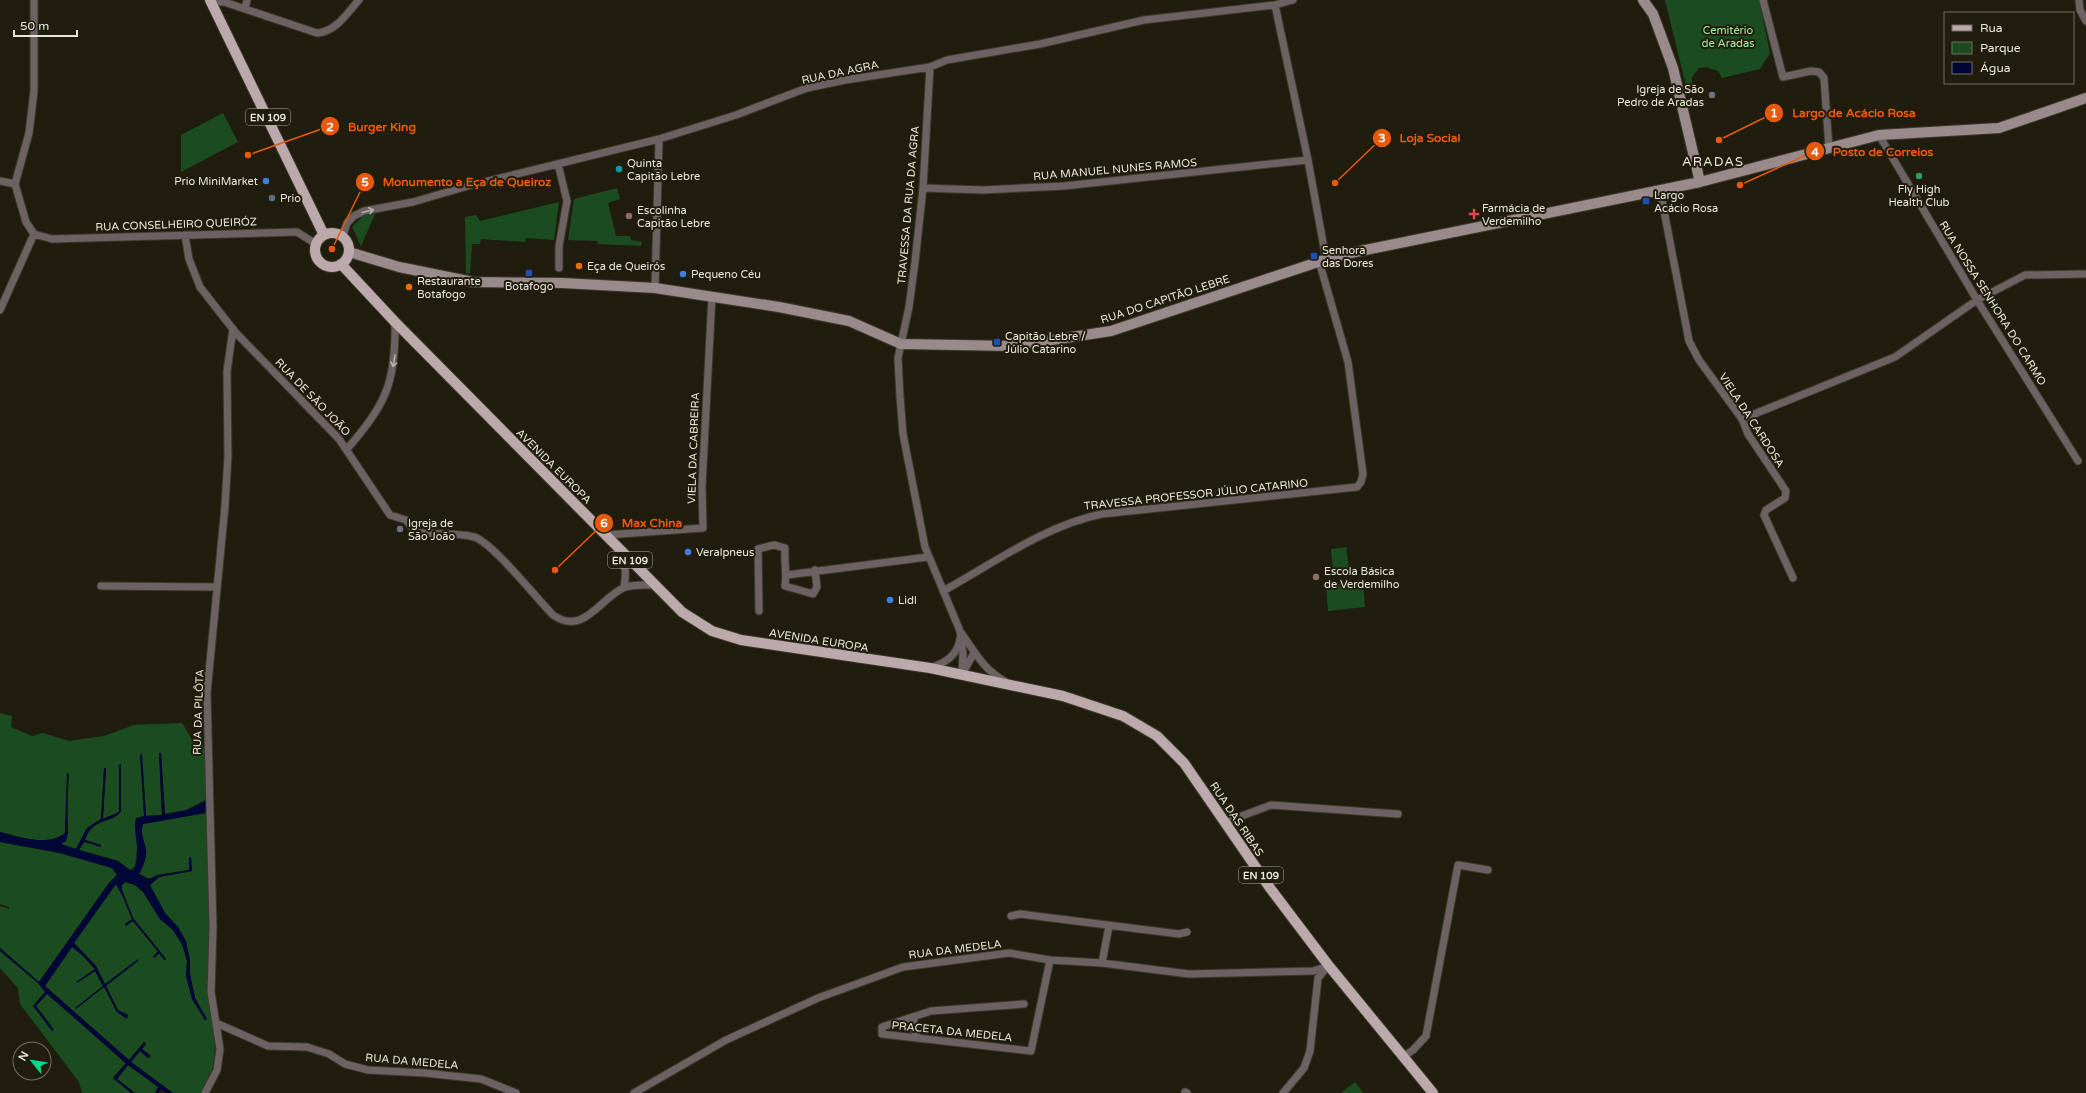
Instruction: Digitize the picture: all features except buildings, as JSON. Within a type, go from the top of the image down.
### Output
[{"type":"main road","points":[[1643,0],[1653,14],[1673,68],[1700,182]]},
{"type":"main road","name":"EN 109","points":[[210,1],[324,235]]},
{"type":"main road","name":"RUA DO CAPITÃO LEBRE","points":[[349,252],[399,267],[473,282],[655,288],[779,307],[849,321],[901,344],[1013,346],[1111,331],[1322,260],[1537,214],[1700,182],[1878,135],[1998,128],[2086,98]]},
{"type":"main road","points":[[334,233],[343,236],[349,245],[349,252],[341,264],[331,267],[322,263],[316,254],[316,244],[324,235],[334,233]]},
{"type":"main road","name":"AVENIDA EUROPA","points":[[341,264],[396,322],[682,612],[712,631],[741,640],[930,668],[1011,685]]},
{"type":"main road","name":"RUA DAS RIBAS","points":[[1011,685],[1063,696],[1123,716],[1157,736],[1184,763],[1270,888],[1329,966],[1433,1093]]},
{"type":"street","points":[[0,310],[34,234],[26,222],[15,184],[29,133],[34,91],[34,0]]},
{"type":"street","points":[[245,9],[247,0]]},
{"type":"street","points":[[210,1],[224,2],[317,33],[327,32],[334,28],[359,0]]},
{"type":"street","name":"RUA DA AGRA","points":[[343,236],[347,223],[354,216],[364,211],[413,202],[659,139],[736,116],[807,88],[930,67],[947,60],[1040,44],[1144,20],[1275,5],[1293,0]]},
{"type":"street","points":[[1763,0],[1783,77],[1811,71],[1819,72],[1824,78],[1829,148]]},
{"type":"street","points":[[2079,0],[2080,10],[2086,21]]},
{"type":"street","points":[[1275,5],[1308,160],[1322,260]]},
{"type":"street","name":"TRAVESSA DA RUA DA AGRA","points":[[930,67],[923,188],[909,307],[898,358],[903,434],[916,505],[928,557],[960,631]]},
{"type":"street","name":"RUA NOSSA SENHORA DO CARMO","points":[[1878,135],[1977,300],[2078,461]]},
{"type":"street","points":[[655,288],[659,139]]},
{"type":"street","name":"RUA MANUEL NUNES RAMOS","points":[[923,188],[983,190],[1064,186],[1308,160]]},
{"type":"street","points":[[558,164],[567,201],[559,246],[559,268]]},
{"type":"street","points":[[0,181],[15,184]]},
{"type":"street","name":"VIELA DA CARDOSA","points":[[1660,190],[1689,341],[1699,360],[1742,419],[1748,434],[1786,491],[1785,498],[1766,510],[1764,515],[1792,578]]},
{"type":"street","name":"RUA CONSELHEIRO QUEIRÓZ","points":[[34,234],[52,238],[297,232],[316,244]]},
{"type":"street","name":"RUA DE SÃO JOÃO","points":[[185,235],[189,259],[200,287],[233,329],[339,439],[390,515],[406,520],[416,532],[429,535],[476,537],[490,547],[553,615],[560,620],[569,623],[588,616],[624,587]]},
{"type":"street","name":"TRAVESSA PROFESSOR JÚLIO CATARINO","points":[[943,591],[1060,526],[1082,518],[1102,514],[1357,487],[1361,482],[1363,474],[1354,394],[1344,346],[1322,260]]},
{"type":"street","points":[[1742,419],[1895,357],[1977,300],[2025,275],[2086,274]]},
{"type":"street","name":"VIELA DA CABREIRA","points":[[606,535],[703,528],[702,486],[712,296]]},
{"type":"street","points":[[347,449],[364,429],[386,396],[396,349],[396,322]]},
{"type":"street","name":"RUA DA PILÔTA","points":[[205,1093],[217,1070],[220,1049],[211,992],[212,928],[207,693],[226,492],[228,456],[228,371],[233,329]]},
{"type":"street","points":[[759,611],[758,549],[774,545],[785,548],[784,567],[787,575],[785,586],[813,594],[817,587],[815,570]]},
{"type":"street","points":[[618,548],[625,566],[626,576],[624,587],[654,584]]},
{"type":"street","points":[[787,575],[815,570],[928,557]]},
{"type":"street","points":[[101,586],[217,588]]},
{"type":"street","points":[[930,668],[945,663],[955,653],[958,648],[960,631]]},
{"type":"street","points":[[960,631],[974,652],[991,673],[1011,685]]},
{"type":"street","points":[[960,631],[963,653],[962,674]]},
{"type":"street","points":[[962,674],[974,652]]},
{"type":"street","points":[[1226,822],[1270,805],[1398,814]]},
{"type":"street","points":[[1403,1057],[1413,1050],[1426,1036],[1458,865],[1488,870]]},
{"type":"street","points":[[1011,916],[1020,914],[1178,934],[1187,932]]},
{"type":"street","points":[[1102,963],[1109,926]]},
{"type":"street","name":"RUA DA MEDELA","points":[[634,1093],[726,1040],[818,998],[903,967],[1010,953],[1050,960],[1102,963],[1189,974],[1313,971],[1329,966]]},
{"type":"street","name":"PRACETA DA MEDELA","points":[[1024,1004],[931,1011],[882,1027],[882,1034],[1031,1051],[1050,960]]},
{"type":"street","points":[[1283,1093],[1304,1068],[1310,1051],[1318,978],[1329,966]]},
{"type":"street","points":[[914,1017],[913,1028],[918,1038]]},
{"type":"street","name":"RUA DA MEDELA","points":[[216,1023],[268,1046],[308,1047],[330,1054],[345,1064],[368,1070],[425,1073],[481,1079],[516,1093]]},
{"type":"green space","name":"Cemitério de Aradas","points":[[1665,0],[1759,0],[1770,53],[1760,69],[1722,78],[1718,71],[1706,67],[1699,68],[1692,77],[1692,84],[1686,86]]},
{"type":"green space","points":[[223,113],[238,142],[181,172],[181,135]]},
{"type":"green space","points":[[617,188],[620,199],[608,203],[616,236],[630,236],[631,240],[642,242],[641,246],[598,244],[597,241],[568,240],[574,199]]},
{"type":"green space","points":[[559,202],[554,240],[526,238],[525,242],[481,239],[480,244],[472,244],[470,273],[466,274],[465,217],[476,215],[480,221]]},
{"type":"green space","points":[[375,214],[361,246],[352,227],[363,216]]},
{"type":"green space","points":[[1346,547],[1349,569],[1333,571],[1331,549]]},
{"type":"green space","points":[[1363,582],[1365,607],[1328,611],[1326,586]]},
{"type":"green space","points":[[0,713],[12,716],[11,727],[32,736],[43,733],[69,741],[104,736],[134,725],[182,723],[191,738],[205,747],[206,800],[187,810],[165,814],[161,754],[159,754],[162,815],[146,816],[142,755],[144,816],[137,848],[135,867],[130,870],[118,861],[79,850],[84,842],[100,847],[101,845],[85,840],[88,832],[97,824],[112,818],[121,811],[121,765],[119,812],[103,819],[106,768],[104,768],[101,819],[87,828],[76,849],[60,844],[66,841],[69,774],[67,773],[65,833],[50,839],[34,840],[0,832]]},
{"type":"green space","points":[[207,811],[210,942],[215,1049],[213,1067],[201,1093],[173,1093],[131,1062],[140,1051],[148,1058],[150,1056],[142,1049],[146,1044],[144,1042],[129,1060],[45,986],[72,947],[95,969],[77,983],[95,971],[103,986],[75,1009],[104,987],[117,1012],[128,1015],[118,1011],[106,986],[138,959],[105,985],[96,966],[74,943],[116,884],[132,919],[125,924],[126,926],[133,921],[158,952],[153,957],[155,958],[159,953],[166,959],[133,918],[122,890],[122,885],[125,882],[135,885],[143,892],[160,919],[173,930],[182,944],[187,961],[186,976],[192,999],[206,1019],[195,998],[190,974],[190,960],[178,927],[165,913],[150,885],[159,877],[192,871],[191,858],[189,858],[190,870],[158,875],[149,879],[139,874],[146,855],[142,834],[143,824],[205,813]]},
{"type":"green space","points":[[0,842],[60,853],[112,868],[117,875],[109,883],[39,982],[0,948],[0,906],[9,909],[9,907],[0,904]]},
{"type":"green space","points":[[0,951],[38,983],[45,992],[33,1006],[54,1029],[36,1006],[47,993],[126,1064],[113,1078],[131,1093],[82,1093],[79,1082],[52,1046],[52,1041],[48,1041],[20,1004],[18,988],[0,968]]},
{"type":"green space","points":[[128,1065],[159,1087],[155,1093],[135,1093],[117,1079]]},
{"type":"green space","points":[[1355,1082],[1363,1093],[1341,1093]]},
{"type":"water","points":[[159,753],[161,753],[165,814],[187,810],[206,800],[206,813],[143,824],[142,834],[146,855],[139,874],[149,879],[158,875],[189,870],[189,858],[191,857],[192,871],[159,877],[150,885],[165,913],[178,927],[186,941],[195,998],[207,1019],[205,1020],[192,999],[186,976],[187,961],[182,944],[173,930],[160,919],[143,892],[135,885],[125,882],[122,885],[122,890],[133,918],[166,959],[164,960],[159,953],[154,958],[153,957],[158,951],[133,921],[126,926],[125,924],[132,919],[116,884],[74,943],[96,966],[105,984],[138,959],[138,961],[106,986],[118,1010],[128,1015],[127,1019],[117,1012],[104,987],[76,1009],[75,1008],[103,986],[95,971],[77,983],[76,982],[95,969],[72,947],[45,986],[129,1060],[144,1042],[146,1044],[142,1049],[151,1056],[148,1058],[140,1051],[131,1062],[173,1093],[167,1093],[161,1089],[158,1093],[155,1093],[158,1087],[128,1065],[117,1079],[135,1093],[131,1093],[113,1078],[126,1063],[47,994],[36,1006],[54,1030],[52,1031],[33,1006],[45,992],[38,983],[0,951],[0,948],[39,982],[109,883],[117,875],[112,868],[60,853],[0,842],[0,832],[34,840],[51,839],[65,833],[67,773],[69,774],[67,785],[68,833],[66,841],[61,844],[76,849],[87,828],[101,819],[104,768],[106,768],[103,819],[119,812],[119,765],[121,764],[121,811],[113,818],[98,824],[88,832],[85,840],[101,845],[100,847],[84,842],[79,850],[118,861],[130,870],[133,870],[137,858],[135,831],[136,818],[144,816],[140,755],[142,754],[146,816],[162,815]]},
{"type":"place","name":"Igreja de São Pedro de Aradas","points":[[1712,95]]},
{"type":"place","name":"Largo de Acácio Rosa","points":[[1719,140]]},
{"type":"place","name":"Burger King","points":[[248,155]]},
{"type":"place","name":"Quinta Capitão Lebre","points":[[619,169]]},
{"type":"place","name":"Fly High Health Club","points":[[1919,176]]},
{"type":"place","name":"Prio MiniMarket","points":[[266,181]]},
{"type":"place","name":"Loja Social","points":[[1335,183]]},
{"type":"place","name":"Posto de Correios","points":[[1740,185]]},
{"type":"place","name":"Prio","points":[[272,198]]},
{"type":"place","name":"Largo Acácio Rosa","points":[[1646,201]]},
{"type":"place","name":"Farmácia de Verdemilho","points":[[1474,214]]},
{"type":"place","name":"Escolinha Capitão Lebre","points":[[629,216]]},
{"type":"place","name":"Monumento a Eça de Queiroz","points":[[332,249]]},
{"type":"place","name":"Senhora das Dores","points":[[1314,256]]},
{"type":"place","name":"Eça de Queirós","points":[[579,266]]},
{"type":"place","name":"Botafogo","points":[[529,273]]},
{"type":"place","name":"Pequeno Céu","points":[[683,274]]},
{"type":"place","name":"Restaurante Botafogo","points":[[409,287]]},
{"type":"place","name":"Capitão Lebre / Júlio Catarino","points":[[997,342]]},
{"type":"place","name":"Igreja de São João","points":[[400,529]]},
{"type":"place","name":"Veralpneus","points":[[688,552]]},
{"type":"place","name":"Max China","points":[[555,570]]},
{"type":"place","name":"Escola Básica de Verdemilho","points":[[1316,577]]},
{"type":"place","name":"Lidl","points":[[890,600]]},
{"type":"district","name":"ARADAS","points":[[1713,161]]}]
